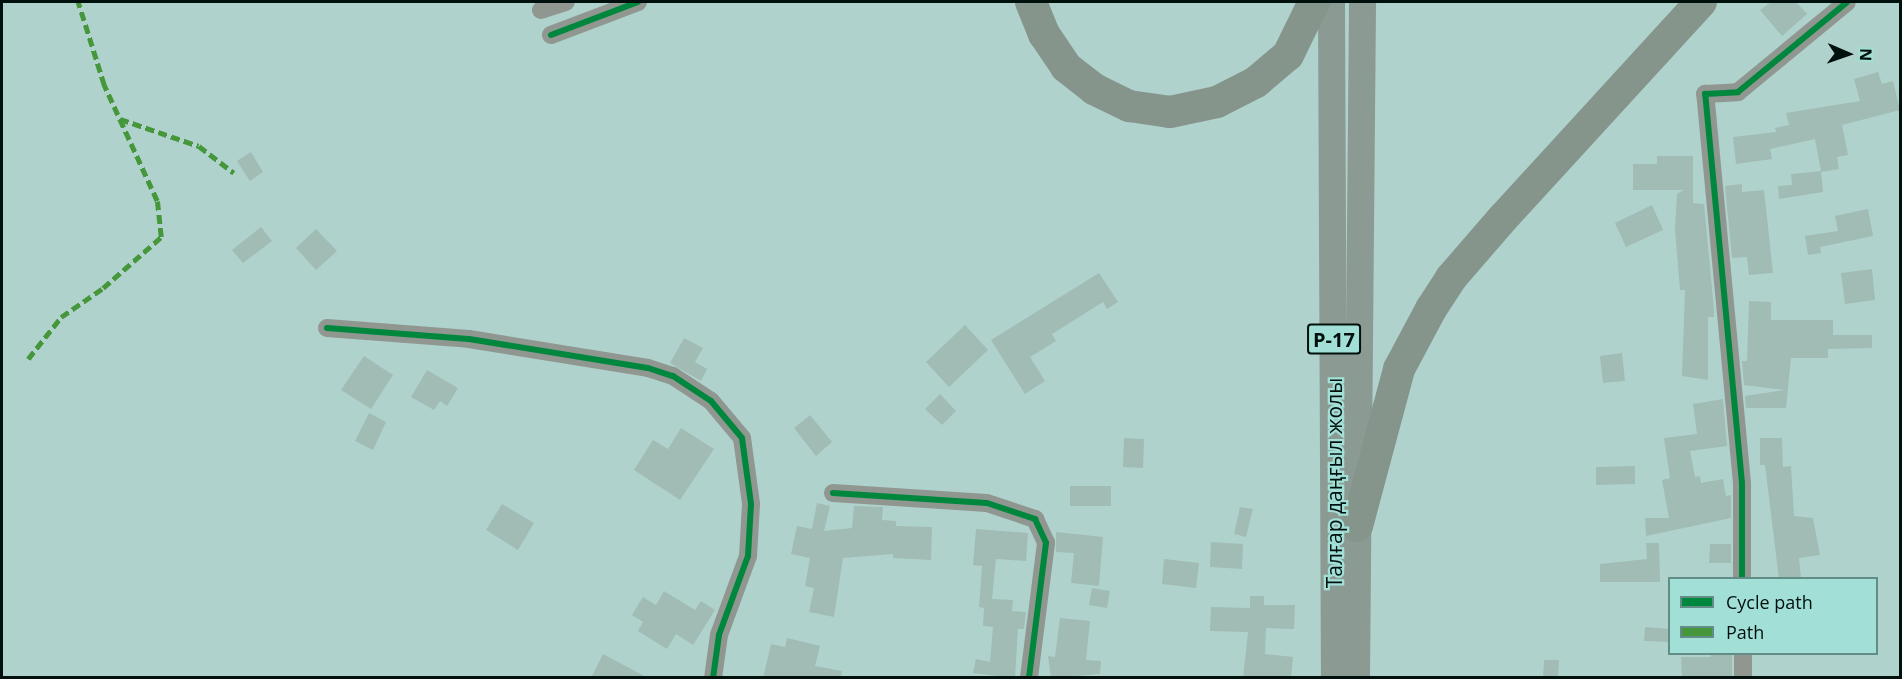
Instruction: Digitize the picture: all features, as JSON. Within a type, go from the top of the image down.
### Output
[{"type":"highway","points":[[1031,2],[1044,34],[1066,68],[1094,89],[1129,106],[1170,112],[1217,102],[1256,82],[1288,55],[1314,2]]},
{"type":"highway","points":[[1357,526],[1399,369],[1436,301],[1503,218],[1701,2]]},
{"type":"main road","name":"Талғар даңғыл жолы","points":[[1331,2],[1334,678]]},
{"type":"main road","name":"Талғар даңғыл жолы","points":[[1356,678],[1362,2]]},
{"type":"street","points":[[541,10],[566,2]]},
{"type":"street","points":[[551,34],[638,2]]},
{"type":"street","points":[[1742,577],[1742,483],[1705,94],[1738,92],[1847,2]]},
{"type":"street","points":[[327,328],[469,339],[648,368],[674,376],[711,401],[742,438],[751,504],[748,556],[719,634],[713,678]]},
{"type":"street","points":[[833,493],[987,503],[1035,519],[1046,543],[1029,678]]},
{"type":"street","points":[[1743,655],[1743,678]]},
{"type":"building","points":[[1771,2],[1796,2],[1807,14],[1782,36],[1760,10]]},
{"type":"building","points":[[1878,72],[1882,84],[1893,81],[1900,110],[1842,125],[1848,155],[1837,157],[1839,169],[1821,172],[1823,192],[1779,199],[1778,186],[1792,185],[1791,174],[1821,171],[1815,139],[1770,149],[1772,159],[1736,164],[1733,137],[1776,132],[1775,128],[1789,125],[1786,113],[1860,101],[1854,79]]},
{"type":"building","points":[[251,152],[263,172],[250,181],[237,161]]},
{"type":"building","points":[[1657,156],[1693,156],[1693,203],[1704,204],[1714,310],[1714,317],[1708,317],[1708,380],[1682,376],[1685,290],[1680,290],[1675,229],[1677,194],[1684,190],[1633,190],[1633,164],[1657,164]]},
{"type":"building","points":[[1742,184],[1742,192],[1764,190],[1773,273],[1749,275],[1747,257],[1732,258],[1725,186]]},
{"type":"building","points":[[1652,205],[1663,230],[1626,247],[1615,223]]},
{"type":"building","points":[[1868,209],[1873,236],[1820,247],[1821,253],[1808,255],[1805,236],[1838,231],[1835,216]]},
{"type":"building","points":[[261,227],[272,241],[243,263],[232,250]]},
{"type":"building","points":[[316,229],[337,251],[316,270],[296,248]]},
{"type":"building","points":[[1872,269],[1875,300],[1845,304],[1841,273]]},
{"type":"building","points":[[1099,273],[1118,302],[1107,309],[1103,302],[1052,334],[1056,341],[1030,357],[1045,381],[1025,394],[991,340]]},
{"type":"building","points":[[1749,301],[1771,302],[1771,320],[1833,320],[1833,335],[1872,335],[1872,348],[1828,349],[1828,358],[1791,358],[1786,408],[1746,408],[1745,396],[1785,390],[1744,385],[1742,361],[1747,361]]},
{"type":"building","points":[[965,325],[988,350],[949,387],[926,362]]},
{"type":"building","points":[[684,338],[703,348],[695,362],[707,369],[701,381],[670,363]]},
{"type":"building","points":[[1622,353],[1625,381],[1603,383],[1600,356]]},
{"type":"building","points":[[364,356],[393,375],[371,409],[341,390]]},
{"type":"building","points":[[427,370],[458,388],[447,406],[440,401],[434,410],[411,397]]},
{"type":"building","points":[[940,394],[956,411],[942,425],[925,409]]},
{"type":"building","points":[[1723,399],[1727,446],[1690,451],[1695,477],[1700,476],[1701,483],[1723,479],[1726,496],[1731,495],[1731,518],[1646,536],[1645,518],[1669,518],[1662,480],[1670,478],[1664,438],[1697,434],[1693,404]]},
{"type":"building","points":[[369,413],[386,422],[373,450],[355,441]]},
{"type":"building","points":[[810,415],[832,442],[816,456],[794,428]]},
{"type":"building","points":[[681,428],[714,449],[680,500],[634,470],[653,440],[668,449]]},
{"type":"building","points":[[1124,438],[1144,439],[1143,468],[1123,467]]},
{"type":"building","points":[[1760,438],[1782,438],[1783,467],[1791,466],[1794,516],[1813,518],[1820,555],[1799,558],[1801,577],[1779,577],[1765,465],[1760,465]]},
{"type":"building","points":[[1635,466],[1635,484],[1596,485],[1596,467]]},
{"type":"building","points":[[1070,486],[1111,486],[1111,506],[1070,506]]},
{"type":"building","points":[[817,503],[830,506],[824,531],[852,528],[854,506],[883,507],[882,520],[896,521],[896,526],[932,527],[931,560],[893,558],[893,554],[843,558],[834,617],[809,612],[814,588],[805,586],[810,558],[791,554],[797,526],[812,529]]},
{"type":"building","points":[[502,504],[534,523],[518,550],[486,530]]},
{"type":"building","points":[[1240,507],[1253,509],[1246,537],[1234,534]]},
{"type":"building","points":[[976,529],[1028,533],[1026,561],[996,559],[992,599],[1013,600],[1012,611],[1026,612],[1024,629],[1018,629],[1015,678],[973,673],[976,659],[990,662],[993,627],[983,626],[984,608],[979,607],[982,566],[973,565]]},
{"type":"building","points":[[1056,532],[1103,537],[1099,586],[1071,583],[1074,553],[1056,552]]},
{"type":"building","points":[[1211,542],[1243,544],[1242,569],[1210,567]]},
{"type":"building","points":[[1646,543],[1659,543],[1660,582],[1600,582],[1600,564],[1647,559]]},
{"type":"building","points":[[1710,544],[1731,544],[1731,563],[1709,563]]},
{"type":"building","points":[[1164,559],[1199,563],[1196,588],[1162,584]]},
{"type":"building","points":[[1092,588],[1110,591],[1107,608],[1089,605]]},
{"type":"building","points":[[664,591],[695,610],[701,601],[715,610],[693,645],[676,634],[667,649],[638,631],[643,622],[632,615],[643,597],[656,605]]},
{"type":"building","points":[[1250,596],[1264,596],[1264,605],[1295,605],[1294,629],[1266,628],[1265,654],[1293,657],[1291,678],[1243,678],[1248,632],[1210,631],[1211,607],[1250,608]]},
{"type":"building","points":[[1060,618],[1090,621],[1086,660],[1101,661],[1100,674],[1051,678],[1048,656],[1055,657]]},
{"type":"building","points":[[1645,627],[1668,629],[1668,642],[1644,641]]},
{"type":"building","points":[[787,638],[820,646],[815,666],[842,671],[841,678],[763,678],[771,644],[785,647]]},
{"type":"building","points":[[603,654],[648,678],[591,678]]},
{"type":"building","points":[[1711,655],[1732,655],[1732,678],[1682,676],[1681,657],[1711,657]]},
{"type":"building","points":[[1544,660],[1559,660],[1558,678],[1543,678]]},
{"type":"marked path","points":[[28,359],[61,317],[103,288],[161,237],[157,201],[104,85],[78,2]]},
{"type":"marked path","points":[[120,119],[199,146],[234,173]]},
{"type":"cycle path","points":[[551,35],[638,2]]},
{"type":"cycle path","points":[[1742,577],[1742,483],[1705,94],[1738,92],[1847,2]]},
{"type":"cycle path","points":[[327,328],[469,339],[648,368],[673,376],[711,401],[742,438],[751,504],[748,556],[719,635],[713,678]]},
{"type":"cycle path","points":[[833,493],[987,503],[1035,519],[1046,543],[1029,678]]}]
